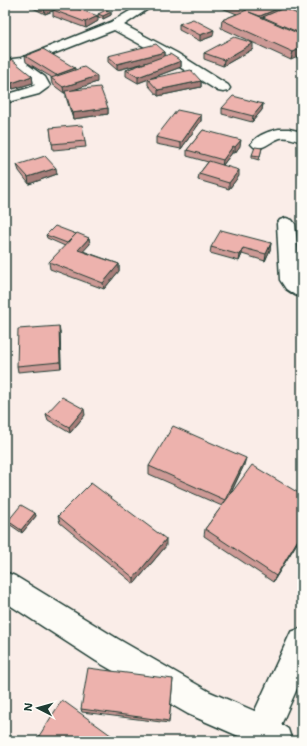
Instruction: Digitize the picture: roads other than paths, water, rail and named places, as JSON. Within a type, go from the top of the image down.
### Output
[{"type":"street","points":[[11,64],[115,25],[148,5]]},
{"type":"street","points":[[115,25],[172,56],[223,88]]},
{"type":"street","points":[[5,99],[34,91],[43,86],[40,80],[11,64]]},
{"type":"street","points":[[259,144],[274,134],[283,132],[302,137]]},
{"type":"street","points":[[286,224],[290,280],[302,290]]},
{"type":"street","points":[[5,586],[107,650],[200,703],[265,737],[302,643]]}]
